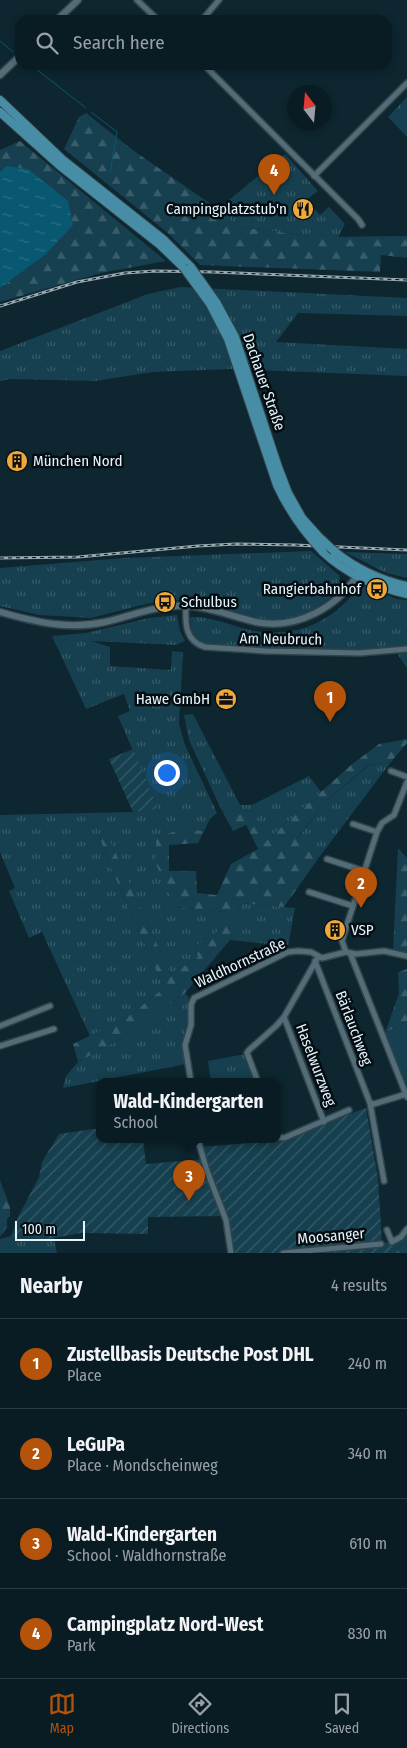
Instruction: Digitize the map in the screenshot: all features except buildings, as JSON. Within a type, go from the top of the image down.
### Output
[{"type":"main road","name":"Dachauer Straße","points":[[0,100],[63,160],[118,206]]},
{"type":"main road","name":"Dachauer Straße","points":[[0,112],[59,165],[164,240],[216,302],[235,338],[278,467],[288,493],[302,518],[319,537],[358,572],[407,586]]},
{"type":"main road","name":"Dachauer Straße","points":[[187,267],[210,304],[228,339],[277,486],[296,521],[333,561],[358,572],[382,587],[407,594]]},
{"type":"street","points":[[62,15],[78,0]]},
{"type":"street","points":[[137,0],[153,15]]},
{"type":"street","points":[[206,15],[219,0]]},
{"type":"street","points":[[0,75],[15,61]]},
{"type":"street","points":[[209,70],[362,225]]},
{"type":"street","points":[[314,176],[407,83]]},
{"type":"street","points":[[0,612],[44,623],[81,626],[106,622],[147,609],[186,606],[214,610],[266,623],[291,622],[324,608],[338,597],[358,572]]},
{"type":"street","name":"Am Neubruch","points":[[186,606],[187,627],[190,636],[197,644],[205,647],[266,652],[360,653],[407,649]]},
{"type":"street","points":[[391,771],[407,777]]},
{"type":"street","points":[[370,1103],[374,1104],[406,1095],[342,940],[377,832],[382,822],[394,816],[407,782]]},
{"type":"street","points":[[353,824],[377,832]]},
{"type":"street","points":[[327,859],[364,871]]},
{"type":"street","points":[[309,892],[353,906]]},
{"type":"street","points":[[257,1078],[248,1053],[249,1050],[284,1017],[319,959],[348,953],[384,951],[407,956]]},
{"type":"street","name":"Waldhornstraße","points":[[190,1078],[185,1045],[190,1025],[191,1005],[194,998],[288,952],[311,952],[319,959]]},
{"type":"street","name":"Bärlauchweg","points":[[319,959],[370,1103],[384,1181]]},
{"type":"street","points":[[0,1026],[50,1006]]},
{"type":"street","name":"Haselwurzweg","points":[[284,1017],[324,1122]]},
{"type":"street","points":[[0,1046],[54,1029]]},
{"type":"street","name":"Haselwurzweg","points":[[281,1138],[324,1122],[349,1110]]},
{"type":"street","points":[[199,1143],[226,1220],[231,1253]]},
{"type":"street","points":[[388,1230],[392,1242],[407,1229]]},
{"type":"street","name":"Moosanger","points":[[283,1253],[381,1244]]},
{"type":"green space","points":[[407,97],[407,137],[388,117]]},
{"type":"green space","points":[[86,113],[134,151],[218,209],[238,227],[318,237],[407,236],[407,258],[381,255],[380,272],[200,265],[169,234],[64,149],[79,117]]},
{"type":"green space","points":[[20,141],[166,261],[101,273],[0,302],[0,288],[45,255],[6,166],[0,172],[0,150]]},
{"type":"green space","points":[[285,154],[318,191],[306,200],[320,215],[329,207],[345,224],[338,237],[318,237],[238,227],[218,209]]},
{"type":"green space","points":[[180,287],[407,298],[407,316],[298,313],[276,342],[407,349],[407,376],[230,369],[153,372],[95,381],[11,379],[0,381],[0,351],[148,294]]},
{"type":"green space","points":[[311,551],[340,576],[339,581],[344,584],[328,600],[300,616],[273,620],[258,619],[191,599],[150,603],[91,618],[39,615],[0,606],[0,568],[124,558]]},
{"type":"green space","points":[[345,552],[407,554],[407,578],[386,573]]},
{"type":"green space","points":[[363,586],[397,599],[407,600],[407,668],[394,649],[219,647],[206,645],[192,636],[190,617],[213,619],[261,632],[284,632],[307,627],[328,617]]},
{"type":"green space","points":[[177,615],[180,631],[185,641],[176,645],[91,641],[110,647],[110,666],[171,670],[172,651],[183,652],[179,724],[185,745],[217,813],[210,819],[204,831],[182,829],[156,837],[176,907],[226,912],[219,931],[194,947],[198,957],[171,975],[107,835],[102,831],[99,835],[108,861],[164,988],[126,1018],[90,1036],[42,932],[29,938],[9,891],[15,888],[0,852],[0,815],[133,812],[158,809],[118,716],[130,711],[124,694],[86,709],[52,636],[86,633],[149,618]]},
{"type":"green space","points":[[193,714],[240,805],[252,805],[309,776],[321,792],[265,842],[229,809],[222,811],[189,740],[184,715]]},
{"type":"green space","points":[[407,739],[407,743],[391,762],[368,765],[327,800],[297,838],[320,856],[284,907],[241,903],[230,940],[185,993],[122,1038],[78,1062],[73,1044],[126,1018],[164,988],[108,861],[99,835],[102,830],[107,834],[171,975],[198,957],[194,947],[219,931],[226,912],[176,907],[156,864],[156,837],[182,829],[204,831],[198,843],[169,845],[169,871],[196,871],[197,893],[217,895],[231,864],[258,849],[246,825],[233,831],[222,811],[229,809],[236,814],[252,815],[265,842],[351,765],[379,744]]},
{"type":"green space","points":[[133,749],[158,809],[133,812],[109,759]]},
{"type":"green space","points":[[391,762],[320,856],[297,839],[326,801],[369,765]]},
{"type":"green space","points":[[398,848],[407,858],[407,957],[393,951]]},
{"type":"green space","points":[[241,903],[295,908],[288,946],[230,940]]},
{"type":"green space","points":[[407,969],[407,1021],[385,1033],[399,993],[398,972]]},
{"type":"green space","points":[[185,993],[189,998],[188,1027],[182,1045],[186,1064],[114,1078],[96,1078],[96,1082],[63,1088],[66,1076],[78,1062],[122,1038]]},
{"type":"green space","points":[[407,1021],[407,1095],[381,1033],[385,1033]]},
{"type":"green space","points":[[245,1054],[254,1078],[210,1078],[208,1061]]},
{"type":"green space","points":[[366,1108],[378,1178],[382,1243],[393,1242],[401,1253],[229,1253],[224,1216],[148,1217],[148,1234],[81,1233],[54,1238],[11,1236],[18,1217],[39,1177],[42,1162],[59,1134],[96,1129],[96,1143],[143,1143],[146,1164],[204,1159],[201,1147],[250,1143],[281,1143],[281,1139]]},
{"type":"green space","points":[[0,1180],[10,1207],[10,1216],[7,1219],[7,1227],[0,1237]]},
{"type":"green space","points":[[407,1230],[407,1253],[401,1253],[393,1242]]},
{"type":"green space","points":[[11,1236],[54,1238],[57,1253],[0,1253],[0,1239]]},
{"type":"water","points":[[6,166],[28,169],[68,201],[73,225],[45,255],[0,288],[0,172]]},
{"type":"waterway","points":[[0,41],[13,52]]},
{"type":"waterway","points":[[37,70],[86,108]]},
{"type":"waterway","points":[[91,112],[117,132],[110,173]]},
{"type":"railway","points":[[0,306],[77,282],[125,273],[155,271],[407,280]]},
{"type":"railway","points":[[0,558],[78,557],[236,544],[407,550]]},
{"type":"place","name":"Campingplatz Nord-West","points":[[274,195]]},
{"type":"place","name":"Campingplatzstub'n","points":[[303,209]]},
{"type":"place","name":"München Nord","points":[[17,461]]},
{"type":"place","name":"Rangierbahnhof","points":[[377,589]]},
{"type":"place","name":"Schulbus","points":[[165,602]]},
{"type":"place","name":"Hawe GmbH","points":[[226,699]]},
{"type":"place","name":"Zustellbasis Deutsche Post DHL","points":[[330,722]]},
{"type":"place","name":"LeGuPa","points":[[361,908]]},
{"type":"place","name":"VSP","points":[[335,930]]},
{"type":"place","name":"Wald-Kindergarten","points":[[189,1201]]}]
